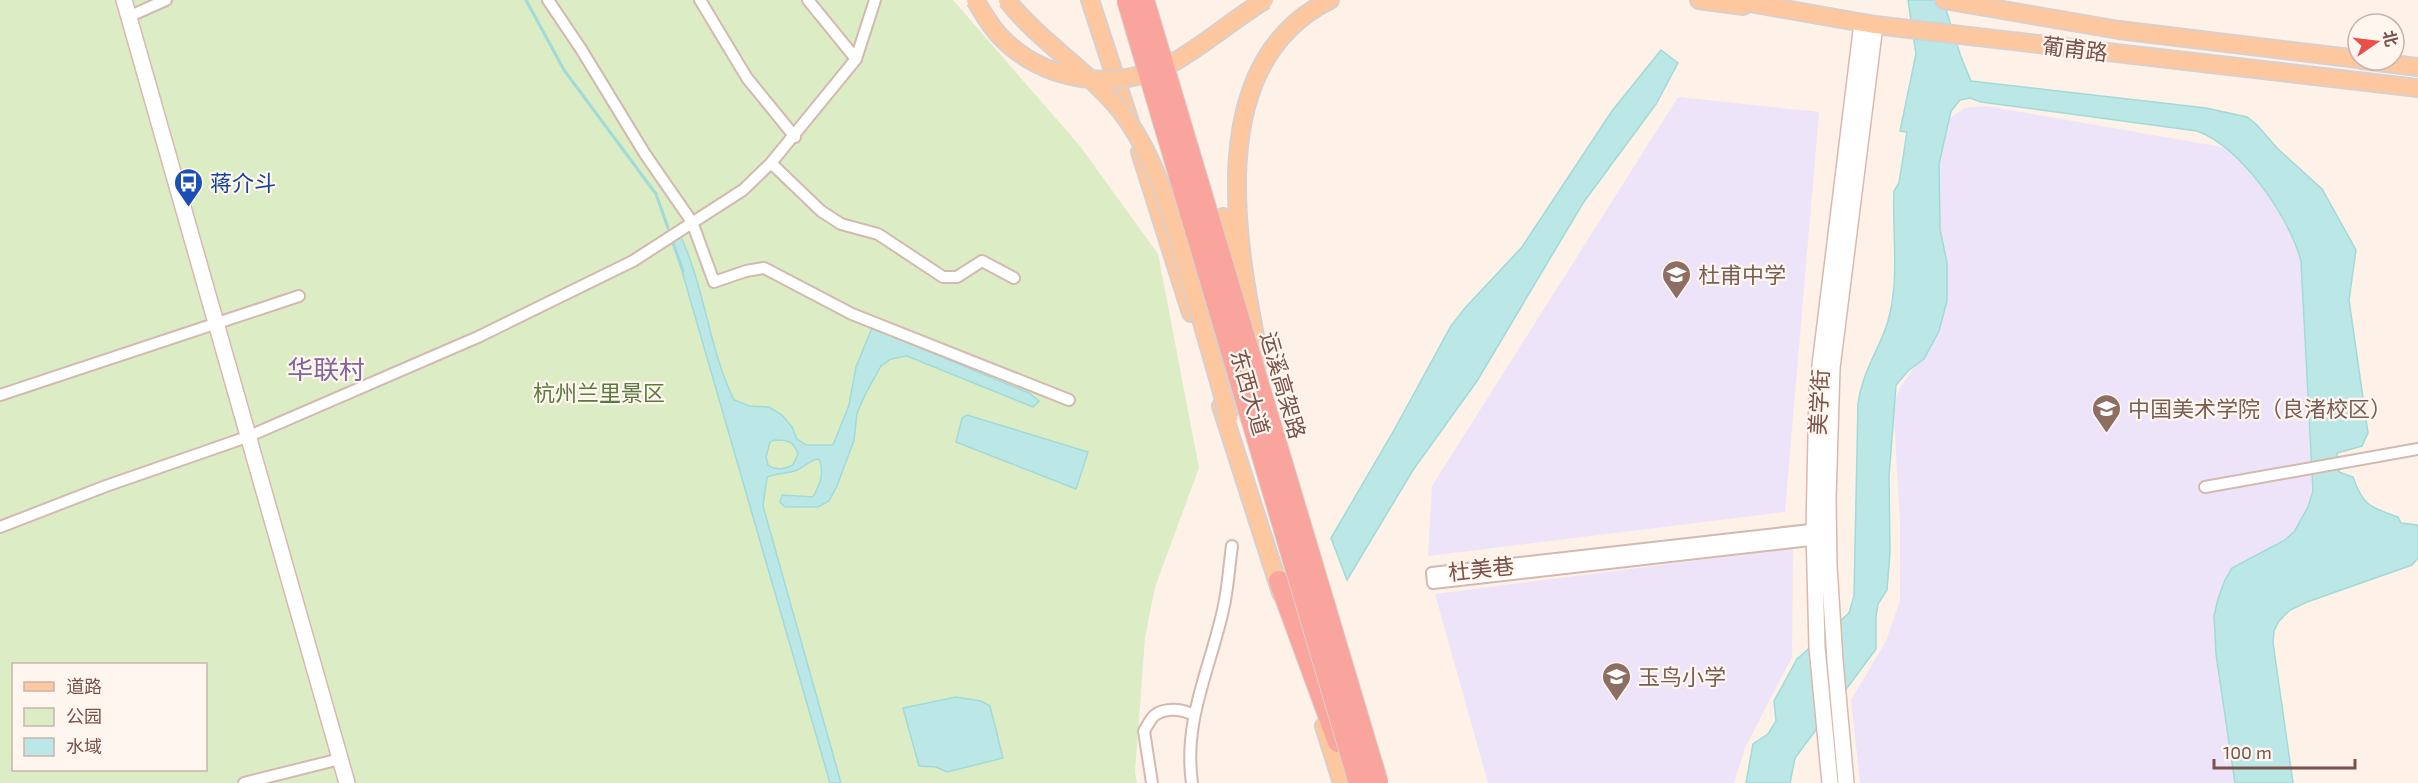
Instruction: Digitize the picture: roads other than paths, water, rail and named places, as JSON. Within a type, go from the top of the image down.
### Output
[{"type":"highway","name":"运溪高架路","points":[[1127,0],[1359,783]]},
{"type":"highway","name":"运溪高架路","points":[[1144,0],[1379,783]]},
{"type":"highway","points":[[1318,567],[1379,783]]},
{"type":"highway","points":[[1279,581],[1353,783]]},
{"type":"main road","points":[[975,0],[999,34],[1026,56],[1065,75],[1083,80],[1101,81],[1141,74],[1175,62],[1265,0]]},
{"type":"main road","points":[[1007,0],[1033,29],[1069,60],[1114,105],[1137,135],[1152,163],[1174,223],[1256,512],[1279,581]]},
{"type":"main road","points":[[1090,0],[1342,783]]},
{"type":"main road","name":"东西大道","points":[[1135,0],[1304,572],[1370,783]]},
{"type":"main road","points":[[1261,368],[1240,247],[1238,159],[1242,124],[1249,93],[1256,76],[1273,48],[1299,21],[1317,6],[1330,0]]},
{"type":"main road","name":"葡甫路","points":[[1699,0],[1733,2],[1869,24],[2418,88]]},
{"type":"main road","name":"葡甫路","points":[[1944,0],[2120,30],[2346,58]]},
{"type":"main road","points":[[1223,217],[1261,368],[1318,567]]},
{"type":"street","points":[[124,0],[347,783]]},
{"type":"street","points":[[128,17],[166,0]]},
{"type":"street","points":[[548,0],[581,49],[645,154],[692,222],[714,282],[746,271],[764,268],[852,314],[1069,400]]},
{"type":"street","points":[[700,0],[747,78],[795,136]]},
{"type":"street","points":[[808,0],[856,59]]},
{"type":"street","points":[[0,527],[106,486],[247,437],[518,318],[633,261],[743,190],[771,163],[856,59],[875,0]]},
{"type":"street","name":"美学街","points":[[1830,783],[1817,647],[1821,534],[1817,390],[1869,24]]},
{"type":"street","points":[[771,163],[821,211],[841,224],[878,234],[944,277],[957,277],[982,261],[1014,278]]},
{"type":"street","points":[[0,395],[299,296]]},
{"type":"street","points":[[2205,487],[2418,449]]},
{"type":"street","name":"美学街","points":[[1821,534],[1846,783]]},
{"type":"street","name":"杜美巷","points":[[1821,534],[1433,583],[1432,573],[1821,534]]},
{"type":"street","points":[[1192,783],[1190,768],[1193,715],[1223,610],[1232,546]]},
{"type":"street","points":[[1152,783],[1144,731],[1155,715],[1168,710],[1186,711],[1193,715]]},
{"type":"street","points":[[244,783],[340,759]]},
{"type":"water","points":[[1908,0],[1943,0],[1971,81],[2206,108],[2247,117],[2322,189],[2356,250],[2349,300],[2368,433],[2362,446],[2337,453],[2339,472],[2353,477],[2364,500],[2374,508],[2398,517],[2401,523],[2418,525],[2418,558],[2412,565],[2307,602],[2290,610],[2279,621],[2274,631],[2273,643],[2293,783],[2235,783],[2216,654],[2214,616],[2225,580],[2232,568],[2285,540],[2294,532],[2308,507],[2313,491],[2301,261],[2295,243],[2274,204],[2246,167],[2214,139],[2197,131],[1981,102],[1970,98],[1960,100],[1951,111],[1939,164],[1940,229],[1947,263],[1947,301],[1939,331],[1924,359],[1909,370],[1896,385],[1889,477],[1890,552],[1887,590],[1878,604],[1876,617],[1876,649],[1795,758],[1790,783],[1746,783],[1753,744],[1768,734],[1776,721],[1774,701],[1797,659],[1849,613],[1854,596],[1858,404],[1863,381],[1888,321],[1894,289],[1894,191],[1899,183],[1907,132],[1900,131],[1916,54]]},
{"type":"water","points":[[1661,50],[1678,63],[1656,104],[1583,203],[1477,381],[1413,470],[1347,580],[1331,538],[1451,326],[1522,247],[1612,111]]},
{"type":"water","points":[[679,233],[688,253],[718,359],[734,400],[750,406],[769,407],[782,415],[792,427],[797,439],[806,445],[833,445],[849,405],[856,367],[872,328],[1029,393],[1039,401],[1033,407],[907,356],[891,359],[881,366],[857,413],[854,440],[829,501],[818,507],[785,507],[780,502],[782,495],[813,497],[821,478],[822,469],[819,459],[797,470],[767,477],[763,506],[841,783],[830,783],[673,240]],"holes":[[[775,440],[792,444],[798,454],[793,465],[777,469],[768,465],[766,457],[770,442]]]},
{"type":"water","points":[[967,415],[1088,452],[1076,489],[956,442],[962,418]]},
{"type":"water","points":[[956,697],[981,701],[990,706],[1003,758],[947,772],[936,767],[919,766],[903,708]]},
{"type":"waterway","points":[[526,0],[564,70],[656,194],[668,228]]},
{"type":"waterway","points":[[673,243],[683,271]]},
{"type":"place","name":"蒋介斗","points":[[189,208]]},
{"type":"place","name":"杜甫中学","points":[[1677,300]]},
{"type":"place","name":"中国美术学院（良渚校区）","points":[[2107,434]]},
{"type":"place","name":"玉鸟小学","points":[[1617,702]]},
{"type":"district","name":"华联村","points":[[326,368]]},
{"type":"park label","name":"杭州兰里景区","points":[[599,392]]}]
